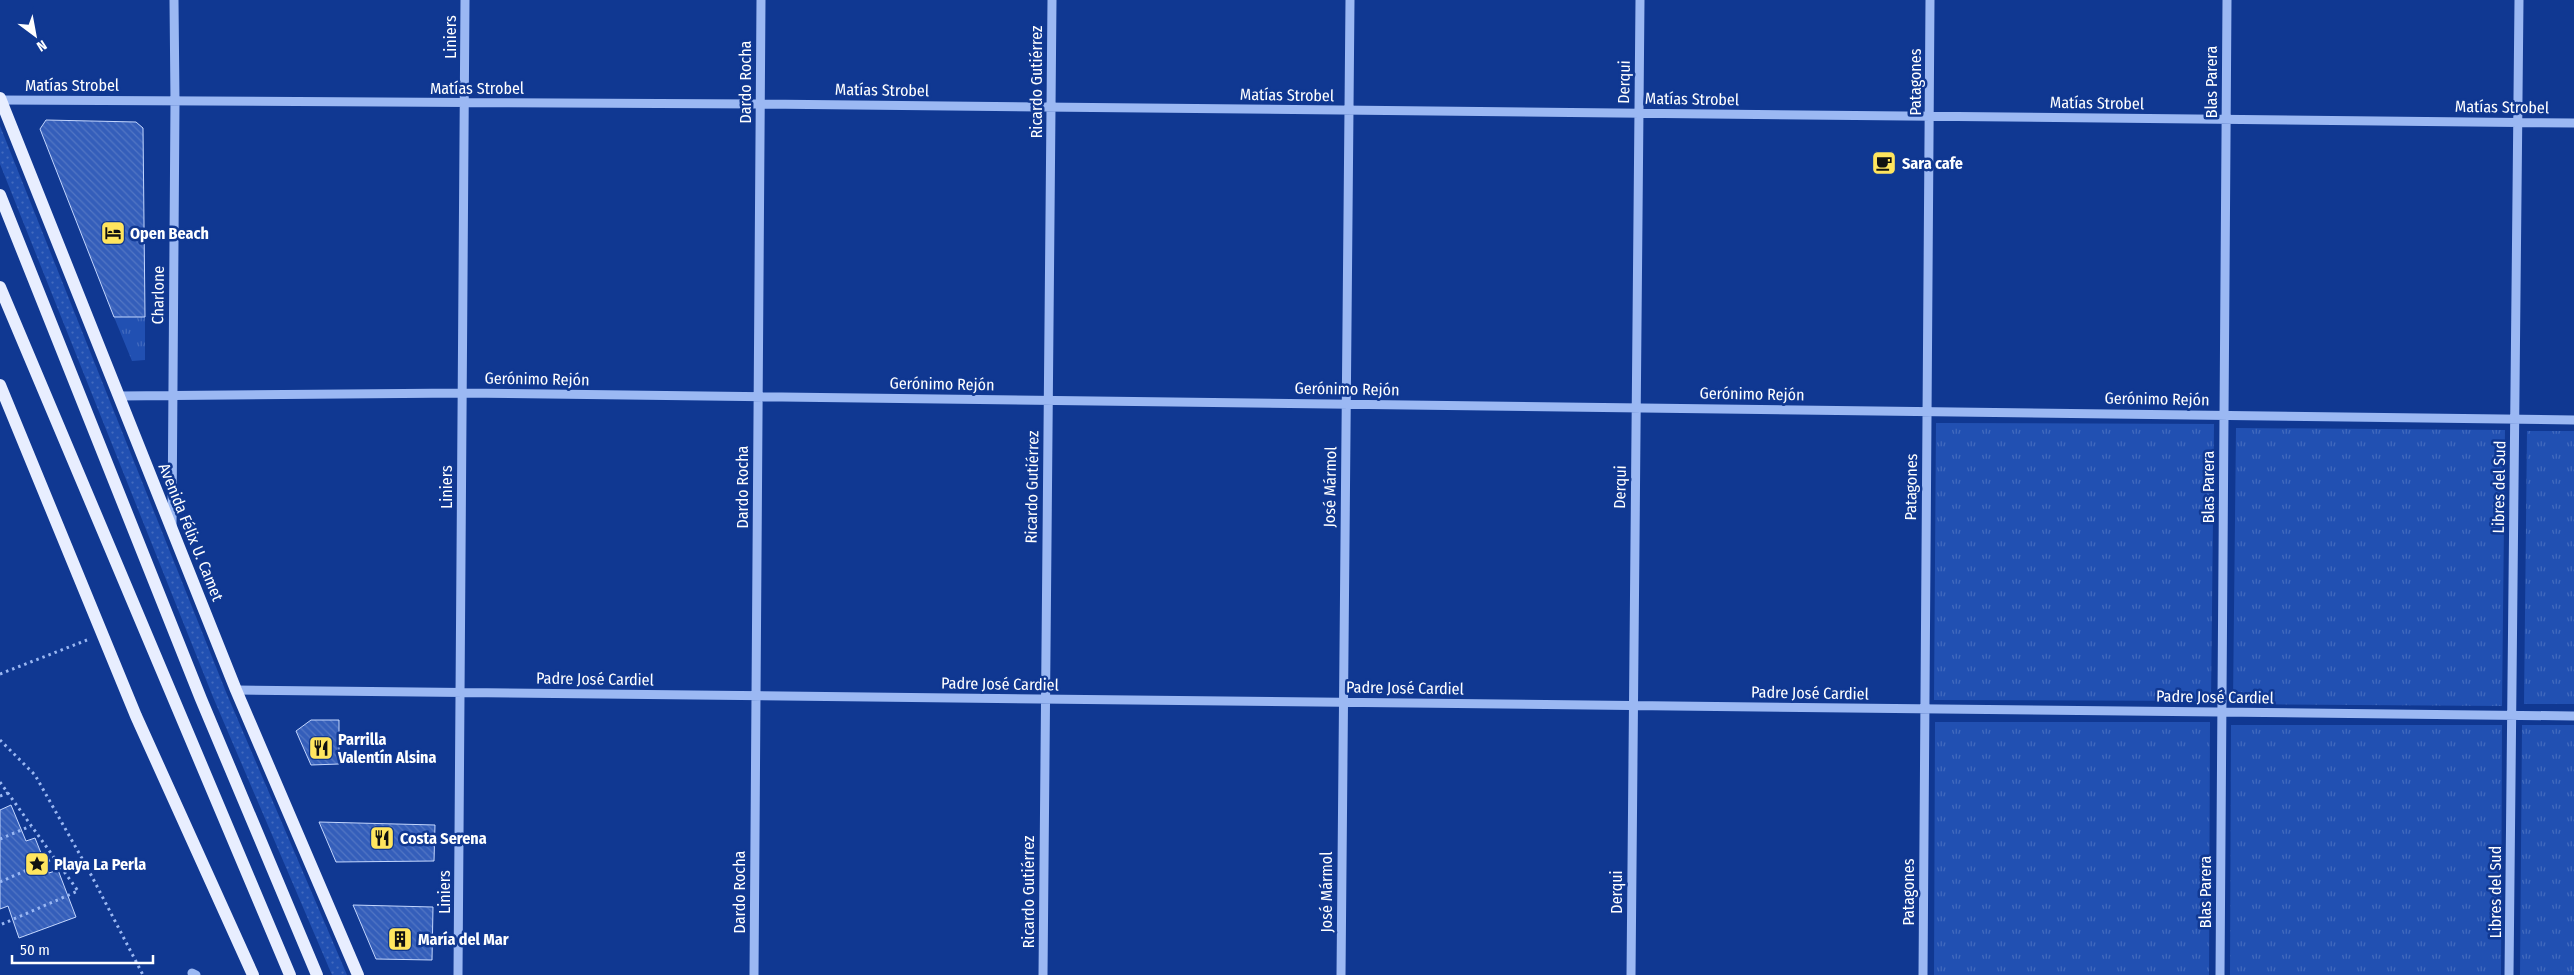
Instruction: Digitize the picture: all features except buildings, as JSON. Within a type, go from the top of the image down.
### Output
[{"type":"main road","name":"Avenida Félix U. Camet","points":[[0,99],[236,690],[358,975]]},
{"type":"main road","points":[[0,195],[201,699],[317,975]]},
{"type":"main road","points":[[0,287],[290,975]]},
{"type":"main road","points":[[0,385],[136,716],[253,975]]},
{"type":"street","name":"Charlone","points":[[172,530],[174,0]]},
{"type":"street","name":"Liniers","points":[[458,975],[465,0]]},
{"type":"street","name":"Dardo Rocha","points":[[754,975],[761,0]]},
{"type":"street","name":"Ricardo Gutiérrez","points":[[1043,975],[1052,0]]},
{"type":"street","name":"José Mármol","points":[[1341,975],[1350,0]]},
{"type":"street","name":"Derqui","points":[[1630,975],[1640,0]]},
{"type":"street","name":"Patagones","points":[[1923,975],[1930,0]]},
{"type":"street","name":"Blas Parera","points":[[2220,975],[2227,0]]},
{"type":"street","name":"Libres del Sud","points":[[2509,975],[2519,0]]},
{"type":"street","name":"Matías Strobel","points":[[0,99],[760,104],[2574,123]]},
{"type":"street","name":"Gerónimo Rejón","points":[[119,396],[462,393],[2574,420]]},
{"type":"street","name":"Padre José Cardiel","points":[[236,690],[2574,716]]},
{"type":"path","points":[[0,674],[88,640]]},
{"type":"path","points":[[0,740],[35,775],[143,975]]},
{"type":"path","points":[[0,782],[78,891],[0,924]]},
{"type":"path","points":[[0,796],[8,793]]},
{"type":"path","points":[[0,839],[31,826]]},
{"type":"path","points":[[0,882],[54,858]]},
{"type":"green space","points":[[0,126],[226,692],[347,975],[332,975],[213,697],[0,164]]},
{"type":"green space","points":[[114,317],[145,317],[145,360],[132,361]]},
{"type":"green space","points":[[1936,423],[2214,424],[2211,701],[1934,700]]},
{"type":"green space","points":[[2236,428],[2505,430],[2502,706],[2233,704]]},
{"type":"green space","points":[[2527,431],[2574,431],[2574,704],[2524,704]]},
{"type":"green space","points":[[1935,722],[2210,722],[2209,975],[1934,975]]},
{"type":"green space","points":[[2231,725],[2502,725],[2501,975],[2230,975]]},
{"type":"green space","points":[[2522,725],[2574,725],[2574,975],[2520,975]]},
{"type":"place","name":"Sara cafe","points":[[1884,163]]},
{"type":"place","name":"Open Beach","points":[[113,233]]},
{"type":"place","name":"Parrilla Valentín Alsina","points":[[321,748]]},
{"type":"place","name":"Costa Serena","points":[[382,838]]},
{"type":"place","name":"Playa La Perla","points":[[37,864]]},
{"type":"place","name":"María del Mar","points":[[400,939]]}]
